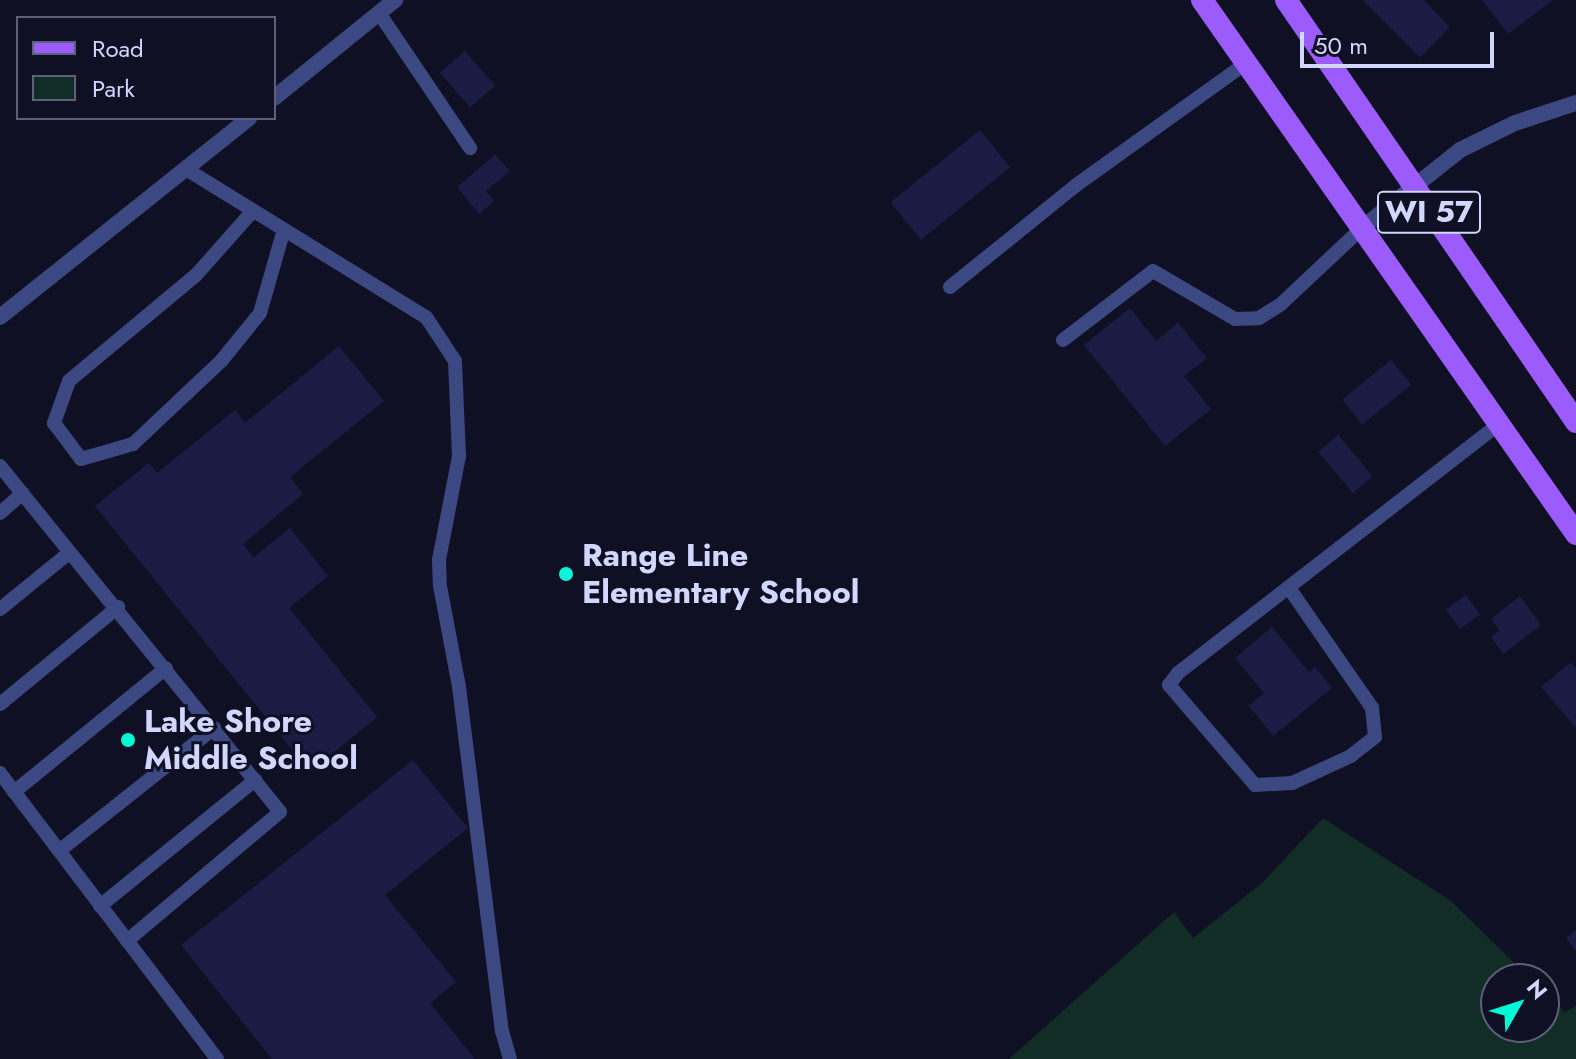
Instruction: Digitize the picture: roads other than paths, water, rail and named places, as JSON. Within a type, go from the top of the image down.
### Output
[{"type":"main road","name":"WI 57","points":[[1202,0],[1497,426],[1576,534]]},
{"type":"main road","name":"WI 57","points":[[1286,0],[1576,422]]},
{"type":"street","points":[[276,96],[395,0]]},
{"type":"street","points":[[1362,228],[1460,150],[1515,123],[1576,103]]},
{"type":"street","points":[[0,317],[247,120]]},
{"type":"lane","points":[[379,13],[470,148]]},
{"type":"lane","points":[[950,287],[1075,186],[1246,63]]},
{"type":"lane","points":[[186,169],[283,233],[426,317],[455,361],[459,456],[439,560],[440,586],[459,687],[502,1031],[510,1059]]},
{"type":"lane","points":[[252,212],[196,275],[69,381],[54,423],[81,459],[133,444],[222,360],[260,313],[283,233]]},
{"type":"lane","points":[[1063,340],[1153,271],[1235,319],[1259,318],[1303,285],[1362,228]]},
{"type":"lane","points":[[1289,588],[1372,708],[1375,737],[1351,756],[1292,783],[1255,785],[1169,685],[1289,588],[1497,426]]},
{"type":"lane","points":[[0,466],[69,553],[118,607],[280,812],[127,941]]},
{"type":"lane","points":[[0,513],[23,493]]},
{"type":"lane","points":[[0,609],[69,553]]},
{"type":"lane","points":[[0,704],[118,607]]},
{"type":"lane","points":[[14,792],[166,668]]},
{"type":"lane","points":[[59,851],[214,728]]},
{"type":"lane","points":[[0,773],[217,1059]]},
{"type":"lane","points":[[100,906],[255,780]]},
{"type":"place","name":"Range Line Elementary School","points":[[566,574]]},
{"type":"place","name":"Lake Shore Middle School","points":[[128,740]]}]
